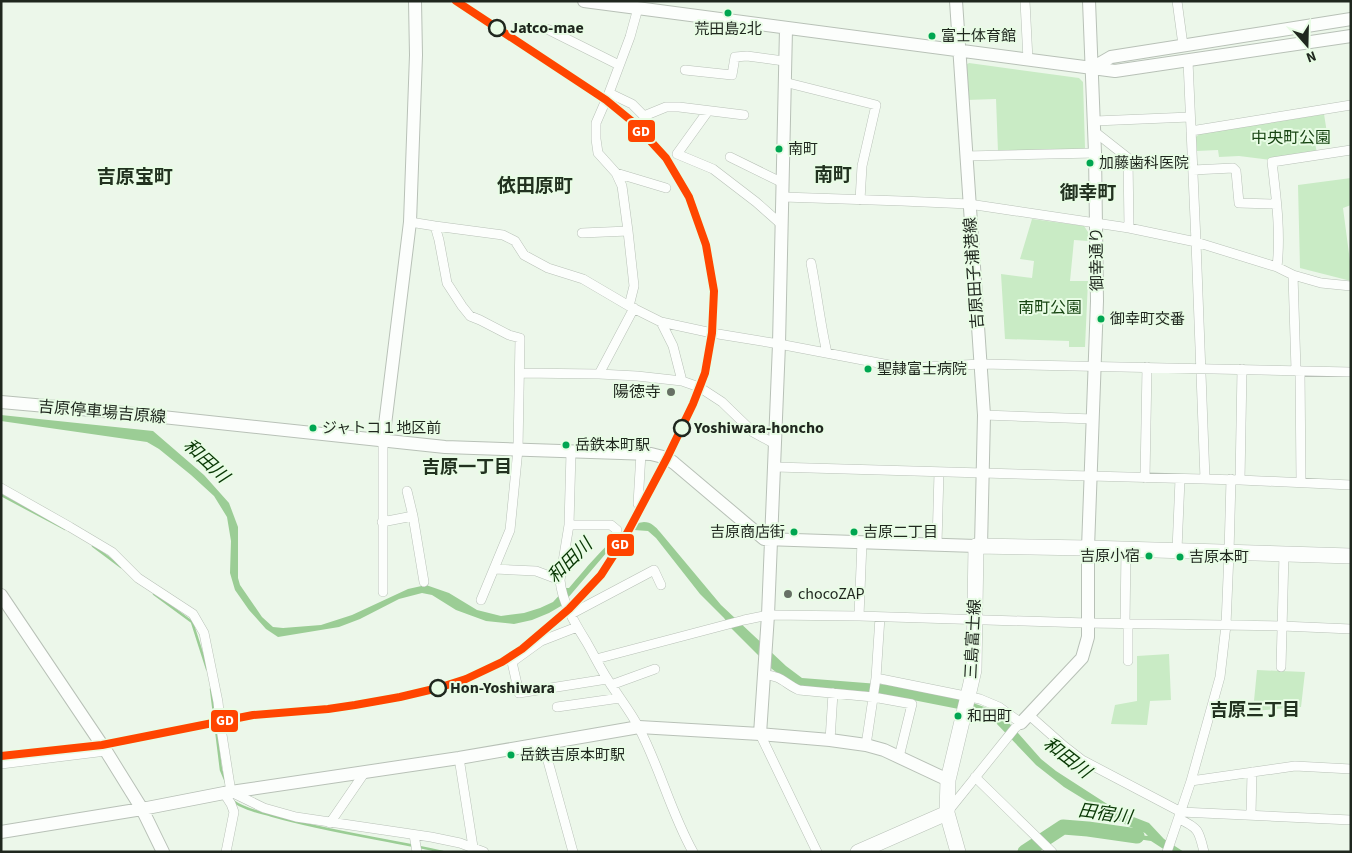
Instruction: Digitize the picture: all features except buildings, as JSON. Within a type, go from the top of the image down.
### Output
[{"type":"main road","points":[[978,546],[1351,556]]},
{"type":"main road","name":"三島富士線","points":[[958,852],[947,813],[948,780],[974,670],[974,619],[978,546]]},
{"type":"main road","points":[[858,852],[947,813]]},
{"type":"street","points":[[383,592],[384,441],[410,222],[416,55],[415,1]]},
{"type":"street","points":[[584,1],[638,8],[665,6],[786,29],[1115,71],[1351,36]]},
{"type":"street","name":"吉原田子浦港線","points":[[956,1],[984,415],[983,474],[978,546]]},
{"type":"street","points":[[1025,1],[1028,60]]},
{"type":"street","name":"御幸通り","points":[[1022,722],[1082,658],[1088,637],[1088,548],[1097,301],[1095,126],[1089,1]]},
{"type":"street","points":[[1177,1],[1183,45]]},
{"type":"street","points":[[599,374],[631,307],[634,286],[622,186],[616,173],[598,153],[596,122],[630,37],[638,8]]},
{"type":"street","points":[[1092,68],[1111,57],[1351,19]]},
{"type":"street","points":[[547,29],[619,65]]},
{"type":"street","points":[[786,29],[780,344],[767,639],[760,734],[817,852]]},
{"type":"street","points":[[685,70],[732,75],[735,57],[747,56],[784,61]]},
{"type":"street","points":[[1188,61],[1205,479]]},
{"type":"street","points":[[784,82],[876,106],[862,166],[860,200]]},
{"type":"street","points":[[609,93],[632,104],[644,116],[666,107],[744,115]]},
{"type":"street","points":[[1191,131],[1351,105]]},
{"type":"street","points":[[708,111],[677,154],[713,169],[782,225]]},
{"type":"street","points":[[1095,126],[1190,117]]},
{"type":"street","points":[[1095,126],[1128,158],[1130,228]]},
{"type":"street","points":[[1277,267],[1276,204],[1272,162],[1351,150]]},
{"type":"street","points":[[966,156],[1095,153]]},
{"type":"street","points":[[730,157],[783,184]]},
{"type":"street","points":[[1193,170],[1233,168],[1236,171],[1239,203],[1276,204]]},
{"type":"street","points":[[616,173],[666,188]]},
{"type":"street","points":[[783,197],[969,204],[1130,228],[1196,242],[1321,283],[1351,286]]},
{"type":"street","points":[[410,222],[503,234],[514,241],[524,255],[548,268],[583,280],[661,322],[905,368],[981,364],[1351,372]]},
{"type":"street","points":[[435,226],[448,283],[470,316],[520,338],[518,449],[510,530],[481,600]]},
{"type":"street","points":[[582,232],[628,231]]},
{"type":"street","points":[[811,263],[827,353]]},
{"type":"street","points":[[1293,275],[1298,370],[1300,482]]},
{"type":"street","points":[[661,322],[672,346],[682,381]]},
{"type":"street","points":[[1145,478],[1147,367]]},
{"type":"street","points":[[1167,852],[1191,781],[1220,677],[1226,625],[1242,369]]},
{"type":"street","points":[[520,373],[599,374],[682,381],[700,387],[722,402],[753,432],[775,444]]},
{"type":"street","name":"吉原停車場吉原線","points":[[1,402],[125,413],[445,447],[651,454],[667,458],[764,539],[772,540]]},
{"type":"street","points":[[984,415],[1092,419]]},
{"type":"street","points":[[571,452],[569,525],[561,584],[566,601],[577,626],[609,682],[638,727],[685,838],[693,852]]},
{"type":"street","points":[[638,504],[641,453]]},
{"type":"street","points":[[775,467],[983,474],[1235,479],[1351,484]]},
{"type":"street","points":[[937,544],[939,472]]},
{"type":"street","points":[[1177,550],[1180,478]]},
{"type":"street","points":[[1,488],[112,552],[138,578],[193,614],[204,633],[218,702],[227,793],[234,812],[226,852]]},
{"type":"street","points":[[408,491],[424,582]]},
{"type":"street","points":[[382,522],[413,516]]},
{"type":"street","points":[[569,525],[611,525],[617,530]]},
{"type":"street","points":[[772,540],[978,546]]},
{"type":"street","points":[[859,616],[862,542]]},
{"type":"street","points":[[1126,549],[1128,661]]},
{"type":"street","points":[[1281,667],[1284,554]]},
{"type":"street","points":[[495,568],[536,571],[561,584]]},
{"type":"street","points":[[571,614],[654,570],[661,586]]},
{"type":"street","points":[[1,595],[106,751],[142,809],[164,852]]},
{"type":"street","points":[[596,658],[768,615],[1351,629]]},
{"type":"street","points":[[866,745],[875,680],[880,617]]},
{"type":"street","points":[[577,626],[541,641],[512,662],[519,693],[609,682],[654,669]]},
{"type":"street","points":[[764,675],[774,675],[791,687],[799,690],[873,696],[912,704],[899,756]]},
{"type":"street","points":[[875,680],[967,703],[980,699],[1000,707],[1064,746],[1082,760],[1180,815],[1199,831],[1204,852]]},
{"type":"street","points":[[830,740],[834,693]]},
{"type":"street","points":[[557,707],[620,698]]},
{"type":"street","points":[[947,813],[1022,722]]},
{"type":"street","points":[[1,832],[227,793],[459,758],[638,727],[760,734],[866,745],[899,756],[948,780]]},
{"type":"street","points":[[543,744],[573,852]]},
{"type":"street","points":[[1,764],[106,751]]},
{"type":"street","points":[[459,758],[473,847]]},
{"type":"street","points":[[1191,781],[1295,766],[1351,768]]},
{"type":"street","points":[[330,823],[364,772]]},
{"type":"street","points":[[1251,814],[1252,772]]},
{"type":"street","points":[[975,777],[1052,852]]},
{"type":"street","points":[[227,793],[264,808],[296,817],[441,839],[473,847],[484,852]]},
{"type":"street","points":[[1180,815],[1251,814],[1351,820]]},
{"type":"street","points":[[414,835],[417,852]]},
{"type":"green space","name":"富士体育館","points":[[969,63],[1079,78],[1083,82],[1085,148],[1083,150],[998,152],[996,99],[966,100],[964,66]]},
{"type":"green space","name":"中央町公園","points":[[1324,114],[1327,133],[1323,141],[1315,143],[1317,153],[1271,160],[1239,156],[1219,157],[1218,150],[1197,151],[1196,137],[1199,134]]},
{"type":"green space","points":[[1351,178],[1351,205],[1343,208],[1351,281],[1300,268],[1298,185]]},
{"type":"green space","name":"南町公園","points":[[1032,219],[1084,226],[1088,232],[1088,241],[1074,240],[1070,281],[1088,281],[1085,347],[1069,347],[1069,341],[1005,339],[1001,274],[1032,278],[1034,261],[1020,259]]},
{"type":"green space","points":[[1169,654],[1171,700],[1150,701],[1147,725],[1111,724],[1115,705],[1137,701],[1137,656]]},
{"type":"green space","points":[[1257,670],[1305,672],[1301,707],[1253,711]]},
{"type":"shaded area","points":[[1,415],[153,431],[204,475],[229,503],[238,527],[238,578],[240,585],[262,617],[273,627],[321,625],[352,615],[408,589],[426,585],[449,593],[477,610],[501,616],[524,613],[553,602],[625,530],[635,524],[649,523],[658,530],[721,605],[786,666],[802,678],[904,686],[970,702],[993,710],[1010,724],[1041,759],[1056,771],[1118,811],[1149,823],[1164,839],[1184,852],[1168,852],[1151,841],[1117,836],[1118,833],[1148,836],[1126,825],[1064,787],[1036,765],[996,723],[979,713],[869,692],[801,687],[789,682],[772,669],[731,628],[724,618],[700,594],[656,538],[648,531],[634,530],[619,538],[561,606],[532,620],[514,624],[486,621],[456,610],[432,595],[422,593],[399,599],[360,619],[339,627],[278,637],[266,629],[235,590],[230,573],[231,541],[227,517],[214,496],[159,449],[147,442],[1,421]]},
{"type":"waterway","points":[[1,495],[65,529]]},
{"type":"waterway","points":[[93,546],[121,567]]},
{"type":"waterway","points":[[154,594],[192,622],[207,669]]},
{"type":"waterway","points":[[211,689],[221,770],[226,782]]},
{"type":"waterway","points":[[233,801],[248,809],[294,822],[443,852]]},
{"type":"waterway","name":"田宿川","points":[[1025,852],[1063,827],[1137,836]]},
{"type":"transit line","name":"GD","points":[[1,756],[102,745],[253,715],[355,705],[400,697],[466,679],[502,662],[522,649],[569,609],[601,575],[624,539],[667,458],[693,404],[705,373],[712,333],[714,291],[706,245],[689,197],[666,158],[634,123],[606,100],[456,1]]},
{"type":"place","name":"荒田島2北","points":[[728,13]]},
{"type":"place","name":"Jatco-mae","points":[[497,28]]},
{"type":"place","name":"富士体育館","points":[[932,36]]},
{"type":"place","name":"南町","points":[[779,149]]},
{"type":"place","name":"加藤歯科医院","points":[[1090,163]]},
{"type":"place","name":"御幸町交番","points":[[1101,319]]},
{"type":"place","name":"聖隷富士病院","points":[[868,369]]},
{"type":"place","name":"陽徳寺","points":[[671,392]]},
{"type":"place","name":"ジャトコ１地区前","points":[[313,428]]},
{"type":"place","name":"Yoshiwara-honcho","points":[[682,428]]},
{"type":"place","name":"岳鉄本町駅","points":[[566,445]]},
{"type":"place","name":"吉原商店街","points":[[794,532]]},
{"type":"place","name":"吉原二丁目","points":[[854,532]]},
{"type":"place","name":"吉原小宿","points":[[1149,556]]},
{"type":"place","name":"吉原本町","points":[[1180,557]]},
{"type":"place","name":"chocoZAP","points":[[788,594]]},
{"type":"place","name":"Hon-Yoshiwara","points":[[438,688]]},
{"type":"place","name":"和田町","points":[[958,716]]},
{"type":"place","name":"岳鉄吉原本町駅","points":[[511,755]]},
{"type":"district","name":"南町","points":[[833,175]]},
{"type":"district","name":"吉原宝町","points":[[135,177]]},
{"type":"district","name":"依田原町","points":[[535,186]]},
{"type":"district","name":"御幸町","points":[[1088,193]]},
{"type":"district","name":"吉原一丁目","points":[[467,467]]},
{"type":"district","name":"吉原三丁目","points":[[1255,710]]},
{"type":"water label","name":"和田川","points":[[206,461]]},
{"type":"water label","name":"和田川","points":[[570,561]]},
{"type":"water label","name":"和田川","points":[[1067,758]]}]
